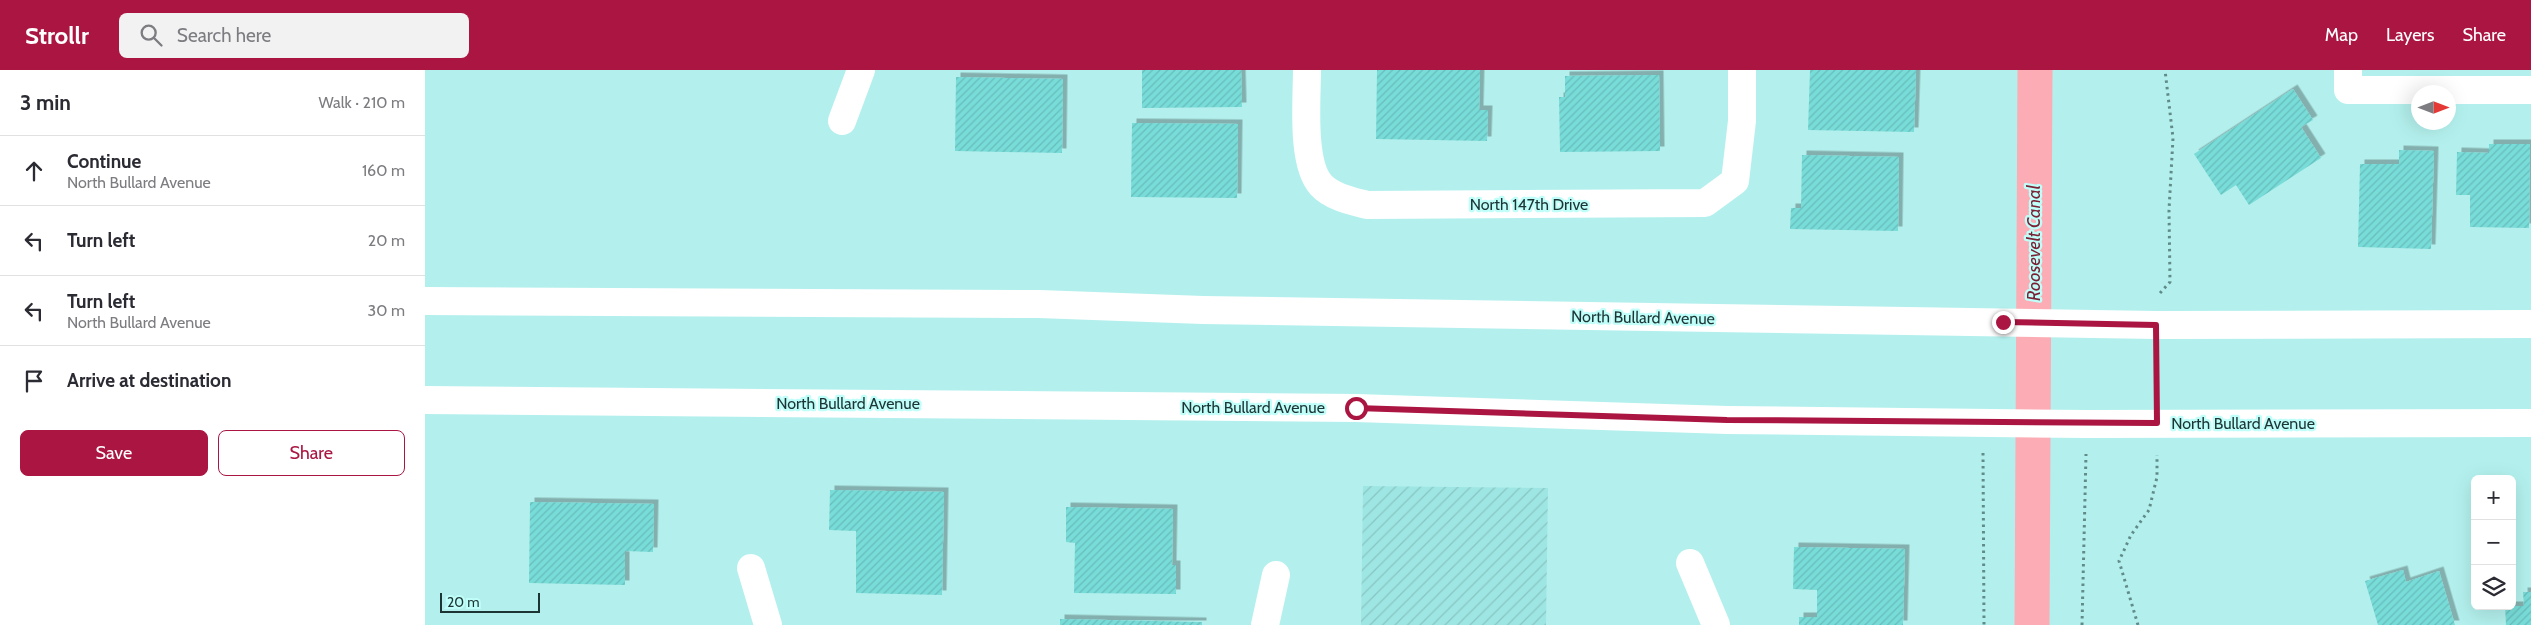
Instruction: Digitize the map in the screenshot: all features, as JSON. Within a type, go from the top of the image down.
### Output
[{"type":"main road","points":[[842,121],[861,70]]},
{"type":"main road","name":"North 147th Drive","points":[[1307,70],[1311,163],[1321,185],[1343,199],[1367,205],[1705,203],[1735,181],[1742,121],[1742,70]]},
{"type":"main road","points":[[2348,80],[2531,90]]},
{"type":"main road","name":"North Bullard Avenue","points":[[425,301],[1039,304],[1213,310],[2156,325],[2531,324]]},
{"type":"main road","name":"North Bullard Avenue","points":[[425,400],[1356,408],[1727,420],[2081,424],[2531,422]]},
{"type":"main road","points":[[1691,563],[1716,625]]},
{"type":"main road","points":[[751,568],[768,625]]},
{"type":"main road","points":[[1265,625],[1276,574]]},
{"type":"path","points":[[2138,625],[2119,560],[2131,535],[2149,510],[2157,477],[2157,297],[2170,282],[2169,210],[2173,138],[2165,70]]},
{"type":"path","points":[[1985,625],[1994,423]]},
{"type":"path","points":[[2081,424],[2083,625]]},
{"type":"shaded area","points":[[1363,486],[1548,488],[1546,625],[1361,625]]},
{"type":"building","points":[[1142,70],[1241,70],[1242,107],[1142,108]]},
{"type":"building","points":[[1377,70],[1480,70],[1479,110],[1488,110],[1487,141],[1376,139]]},
{"type":"building","points":[[1810,70],[1916,70],[1914,132],[1808,130]]},
{"type":"building","points":[[1659,75],[1660,151],[1560,152],[1559,97],[1565,97],[1565,76]]},
{"type":"building","points":[[956,77],[1063,79],[1062,153],[955,151]]},
{"type":"building","points":[[2293,89],[2313,120],[2301,127],[2321,158],[2249,205],[2236,185],[2221,195],[2194,154]]},
{"type":"building","points":[[1132,123],[1238,124],[1237,198],[1131,197]]},
{"type":"building","points":[[2489,144],[2530,144],[2529,228],[2470,227],[2470,195],[2456,195],[2457,152],[2489,153]]},
{"type":"building","points":[[2399,150],[2434,151],[2431,249],[2358,247],[2360,164],[2399,164]]},
{"type":"building","points":[[1802,155],[1899,157],[1898,231],[1790,229],[1791,208],[1801,208]]},
{"type":"building","points":[[830,490],[944,492],[942,595],[856,593],[856,531],[829,530]]},
{"type":"building","points":[[530,502],[654,504],[653,552],[625,551],[625,585],[529,583]]},
{"type":"building","points":[[1066,507],[1173,509],[1172,565],[1176,565],[1176,594],[1074,593],[1075,543],[1066,542]]},
{"type":"building","points":[[1794,547],[1905,549],[1903,625],[1799,625],[1799,617],[1817,617],[1817,590],[1793,589]]},
{"type":"building","points":[[2403,570],[2406,582],[2439,571],[2455,625],[2378,625],[2365,581]]},
{"type":"building","points":[[2523,592],[2531,592],[2531,625],[2506,625],[2505,610],[2516,610],[2516,606],[2524,606]]},
{"type":"building","points":[[1060,619],[1202,622],[1202,625],[1060,625]]},
{"type":"waterway","name":"Roosevelt Canal","points":[[2032,625],[2035,70]]},
{"type":"route","points":[[1356,408],[1727,420],[2157,423],[2156,325],[2003,322]]}]
